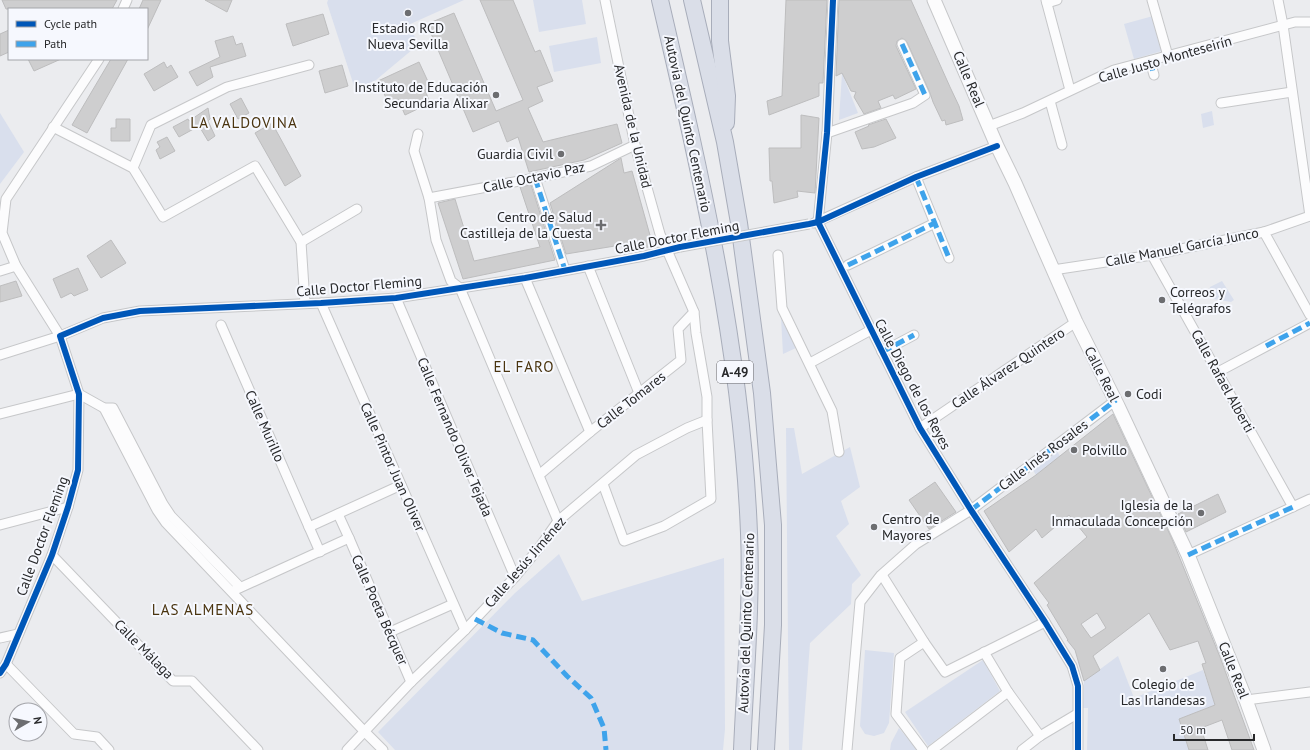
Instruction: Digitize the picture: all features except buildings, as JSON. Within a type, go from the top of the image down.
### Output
[{"type":"highway","name":"Autovía del Quinto Centenario","points":[[660,0],[704,193],[736,374],[749,534],[749,612],[742,750]]},
{"type":"highway","name":"Autovía del Quinto Centenario","points":[[692,0],[725,142],[739,223],[762,393],[772,525],[773,625],[766,750]]},
{"type":"highway","points":[[720,0],[720,41],[727,96],[725,142]]},
{"type":"main road","name":"Calle Real","points":[[934,0],[997,146],[1015,182],[1076,322],[1116,400],[1188,555],[1246,700],[1264,750]]},
{"type":"street","name":"Avenida de la Unidad","points":[[603,484],[624,541],[664,526],[710,499],[706,420],[707,397],[694,312],[660,234],[635,145],[605,0]]},
{"type":"street","points":[[818,222],[827,133],[833,0]]},
{"type":"street","points":[[1057,0],[1046,1],[1070,90]]},
{"type":"street","points":[[1152,0],[1168,56]]},
{"type":"street","points":[[1278,0],[1292,92],[1306,162],[1310,216]]},
{"type":"street","name":"Calle Justo Monteseirín","points":[[989,126],[1050,101],[1114,70],[1295,22],[1310,22]]},
{"type":"street","points":[[827,133],[913,102],[925,95],[902,44]]},
{"type":"street","points":[[0,355],[60,336],[16,266],[2,233],[6,199],[98,60]]},
{"type":"street","points":[[1150,61],[1154,75]]},
{"type":"street","points":[[133,168],[150,125],[227,87],[309,65]]},
{"type":"street","points":[[1221,103],[1292,92]]},
{"type":"street","points":[[1050,101],[1062,145]]},
{"type":"street","points":[[53,127],[133,168],[162,217],[255,166],[301,242],[305,303]]},
{"type":"street","points":[[418,134],[414,151],[429,198],[436,240],[452,280],[460,288],[558,521]]},
{"type":"street","name":"Calle Octavio Paz","points":[[429,198],[591,166],[635,145]]},
{"type":"street","name":"Calle Doctor Fleming","points":[[0,673],[6,664],[52,555],[68,507],[78,470],[79,394],[60,336],[103,318],[140,311],[396,298],[525,278],[644,256],[680,247],[809,224],[818,222],[916,177],[997,146]]},
{"type":"street","points":[[916,177],[949,258]]},
{"type":"street","points":[[534,178],[565,270]]},
{"type":"street","points":[[301,242],[357,209]]},
{"type":"street","name":"Calle Manuel García Junco","points":[[1053,270],[1152,255],[1264,232],[1310,216]]},
{"type":"street","name":"Calle Diego de los Reyes","points":[[818,222],[920,428],[1072,666],[1078,686],[1078,750]]},
{"type":"street","points":[[848,265],[934,223]]},
{"type":"street","points":[[1264,232],[1310,315]]},
{"type":"street","points":[[778,255],[782,308],[832,411],[839,452]]},
{"type":"street","name":"Calle Rafael Alberti","points":[[1152,255],[1293,507]]},
{"type":"street","points":[[0,271],[16,266]]},
{"type":"street","points":[[588,266],[639,393]]},
{"type":"street","points":[[525,278],[590,432]]},
{"type":"street","name":"Calle Fernando Oliver Tejada","points":[[396,298],[515,577]]},
{"type":"street","name":"Calle Pintor Juan Oliver","points":[[321,303],[465,630]]},
{"type":"street","name":"Calle Tomares","points":[[539,475],[590,432],[681,360],[678,329],[694,312]]},
{"type":"street","name":"Calle Álvarez Quintero","points":[[920,428],[1076,322]]},
{"type":"street","points":[[1218,372],[1310,323]]},
{"type":"street","name":"Calle Murillo","points":[[221,325],[320,552]]},
{"type":"street","points":[[810,363],[871,330]]},
{"type":"street","points":[[882,352],[914,335]]},
{"type":"street","points":[[0,414],[79,394],[104,408],[157,510],[166,523],[236,589],[364,731],[383,750]]},
{"type":"street","name":"Calle Inés Rosales","points":[[847,750],[860,602],[882,575],[916,544],[971,510],[1116,400]]},
{"type":"street","name":"Calle Jesús Jiménez","points":[[347,750],[411,682],[465,630],[515,577],[540,548],[558,521],[636,455],[687,428],[706,420]]},
{"type":"street","points":[[309,527],[401,485]]},
{"type":"street","points":[[1188,555],[1310,499]]},
{"type":"street","points":[[0,525],[68,507]]},
{"type":"street","name":"Calle Poeta Bécquer","points":[[338,514],[411,682]]},
{"type":"street","points":[[236,589],[348,538]]},
{"type":"street","name":"Calle Málaga","points":[[52,555],[173,681],[192,681],[258,750]]},
{"type":"street","points":[[882,575],[924,642],[945,672],[1045,622]]},
{"type":"street","points":[[390,632],[454,604]]},
{"type":"street","points":[[0,638],[18,634]]},
{"type":"street","points":[[923,750],[896,714],[900,658],[924,642]]},
{"type":"street","points":[[984,652],[1008,692],[1040,736]]},
{"type":"street","points":[[6,664],[74,734],[97,737],[109,750]]},
{"type":"street","points":[[932,750],[1008,692]]},
{"type":"street","points":[[1246,700],[1310,692]]},
{"type":"street","points":[[1022,750],[1040,736],[1077,714]]},
{"type":"shaded area","points":[[328,0],[464,0],[408,25],[419,44],[376,80],[355,89],[327,3]]},
{"type":"shaded area","points":[[533,0],[582,0],[586,24],[539,32]]},
{"type":"shaded area","points":[[1153,16],[1162,51],[1134,59],[1124,24]]},
{"type":"shaded area","points":[[597,37],[601,63],[554,72],[549,46]]},
{"type":"shaded area","points":[[842,73],[858,113],[839,120]]},
{"type":"shaded area","points":[[1212,111],[1214,125],[1203,128],[1201,114]]},
{"type":"shaded area","points":[[0,113],[24,152],[0,184]]},
{"type":"shaded area","points":[[1222,281],[1234,300],[1231,302],[1207,298],[1210,287]]},
{"type":"shaded area","points":[[781,318],[796,348],[783,354]]},
{"type":"shaded area","points":[[786,428],[794,428],[802,474],[850,447],[860,487],[841,501],[849,524],[836,536],[861,575],[852,584],[851,604],[810,643],[802,750],[789,750]]},
{"type":"shaded area","points":[[1052,444],[1060,456],[1036,475],[1028,462]]},
{"type":"shaded area","points":[[559,554],[582,601],[724,558],[725,729],[723,750],[395,750],[378,732],[515,593]]},
{"type":"shaded area","points":[[865,650],[894,653],[889,723],[884,733],[874,736],[865,734],[860,726]]},
{"type":"shaded area","points":[[1118,656],[1134,698],[1203,670],[1215,705],[1179,719],[1189,750],[1087,750],[1088,708],[1083,708],[1084,681]]},
{"type":"shaded area","points":[[983,660],[1000,691],[928,746],[905,712]]},
{"type":"shaded area","points":[[899,728],[917,750],[890,750],[891,743]]},
{"type":"marked path","points":[[902,44],[925,95]]},
{"type":"marked path","points":[[1150,61],[1154,75]]},
{"type":"marked path","points":[[916,177],[949,258]]},
{"type":"marked path","points":[[535,178],[565,270]]},
{"type":"marked path","points":[[848,265],[935,223]]},
{"type":"marked path","points":[[1266,346],[1310,323]]},
{"type":"marked path","points":[[882,352],[914,335]]},
{"type":"marked path","points":[[971,510],[1116,400]]},
{"type":"marked path","points":[[1188,555],[1293,507]]},
{"type":"marked path","points":[[475,619],[502,633],[533,640],[567,676],[591,698],[604,728],[606,750]]},
{"type":"cycle path","points":[[833,0],[827,133],[818,222],[920,428],[1072,666],[1078,686],[1078,750]]},
{"type":"cycle path","points":[[0,673],[6,664],[52,555],[68,507],[78,470],[79,394],[60,336],[103,318],[140,311],[396,298],[525,278],[644,256],[680,247],[809,224],[818,222],[916,177],[997,146]]},
{"type":"place","name":"Estadio RCD Nueva Sevilla","points":[[408,13]]},
{"type":"place","name":"Instituto de Educación Secundaria Alixar","points":[[496,95]]},
{"type":"place","name":"Guardia Civil","points":[[561,154]]},
{"type":"place","name":"Centro de Salud Castilleja de la Cuesta","points":[[601,225]]},
{"type":"place","name":"Correos y Telégrafos","points":[[1162,300]]},
{"type":"place","name":"Codi","points":[[1128,394]]},
{"type":"place","name":"Polvillo","points":[[1074,450]]},
{"type":"place","name":"Iglesia de la Inmaculada Concepción","points":[[1201,513]]},
{"type":"place","name":"Centro de Mayores","points":[[874,527]]},
{"type":"place","name":"Colegio de Las Irlandesas","points":[[1163,669]]},
{"type":"district","name":"LA VALDOVINA","points":[[244,122]]},
{"type":"district","name":"EL FARO","points":[[524,366]]},
{"type":"district","name":"LAS ALMENAS","points":[[203,609]]}]
